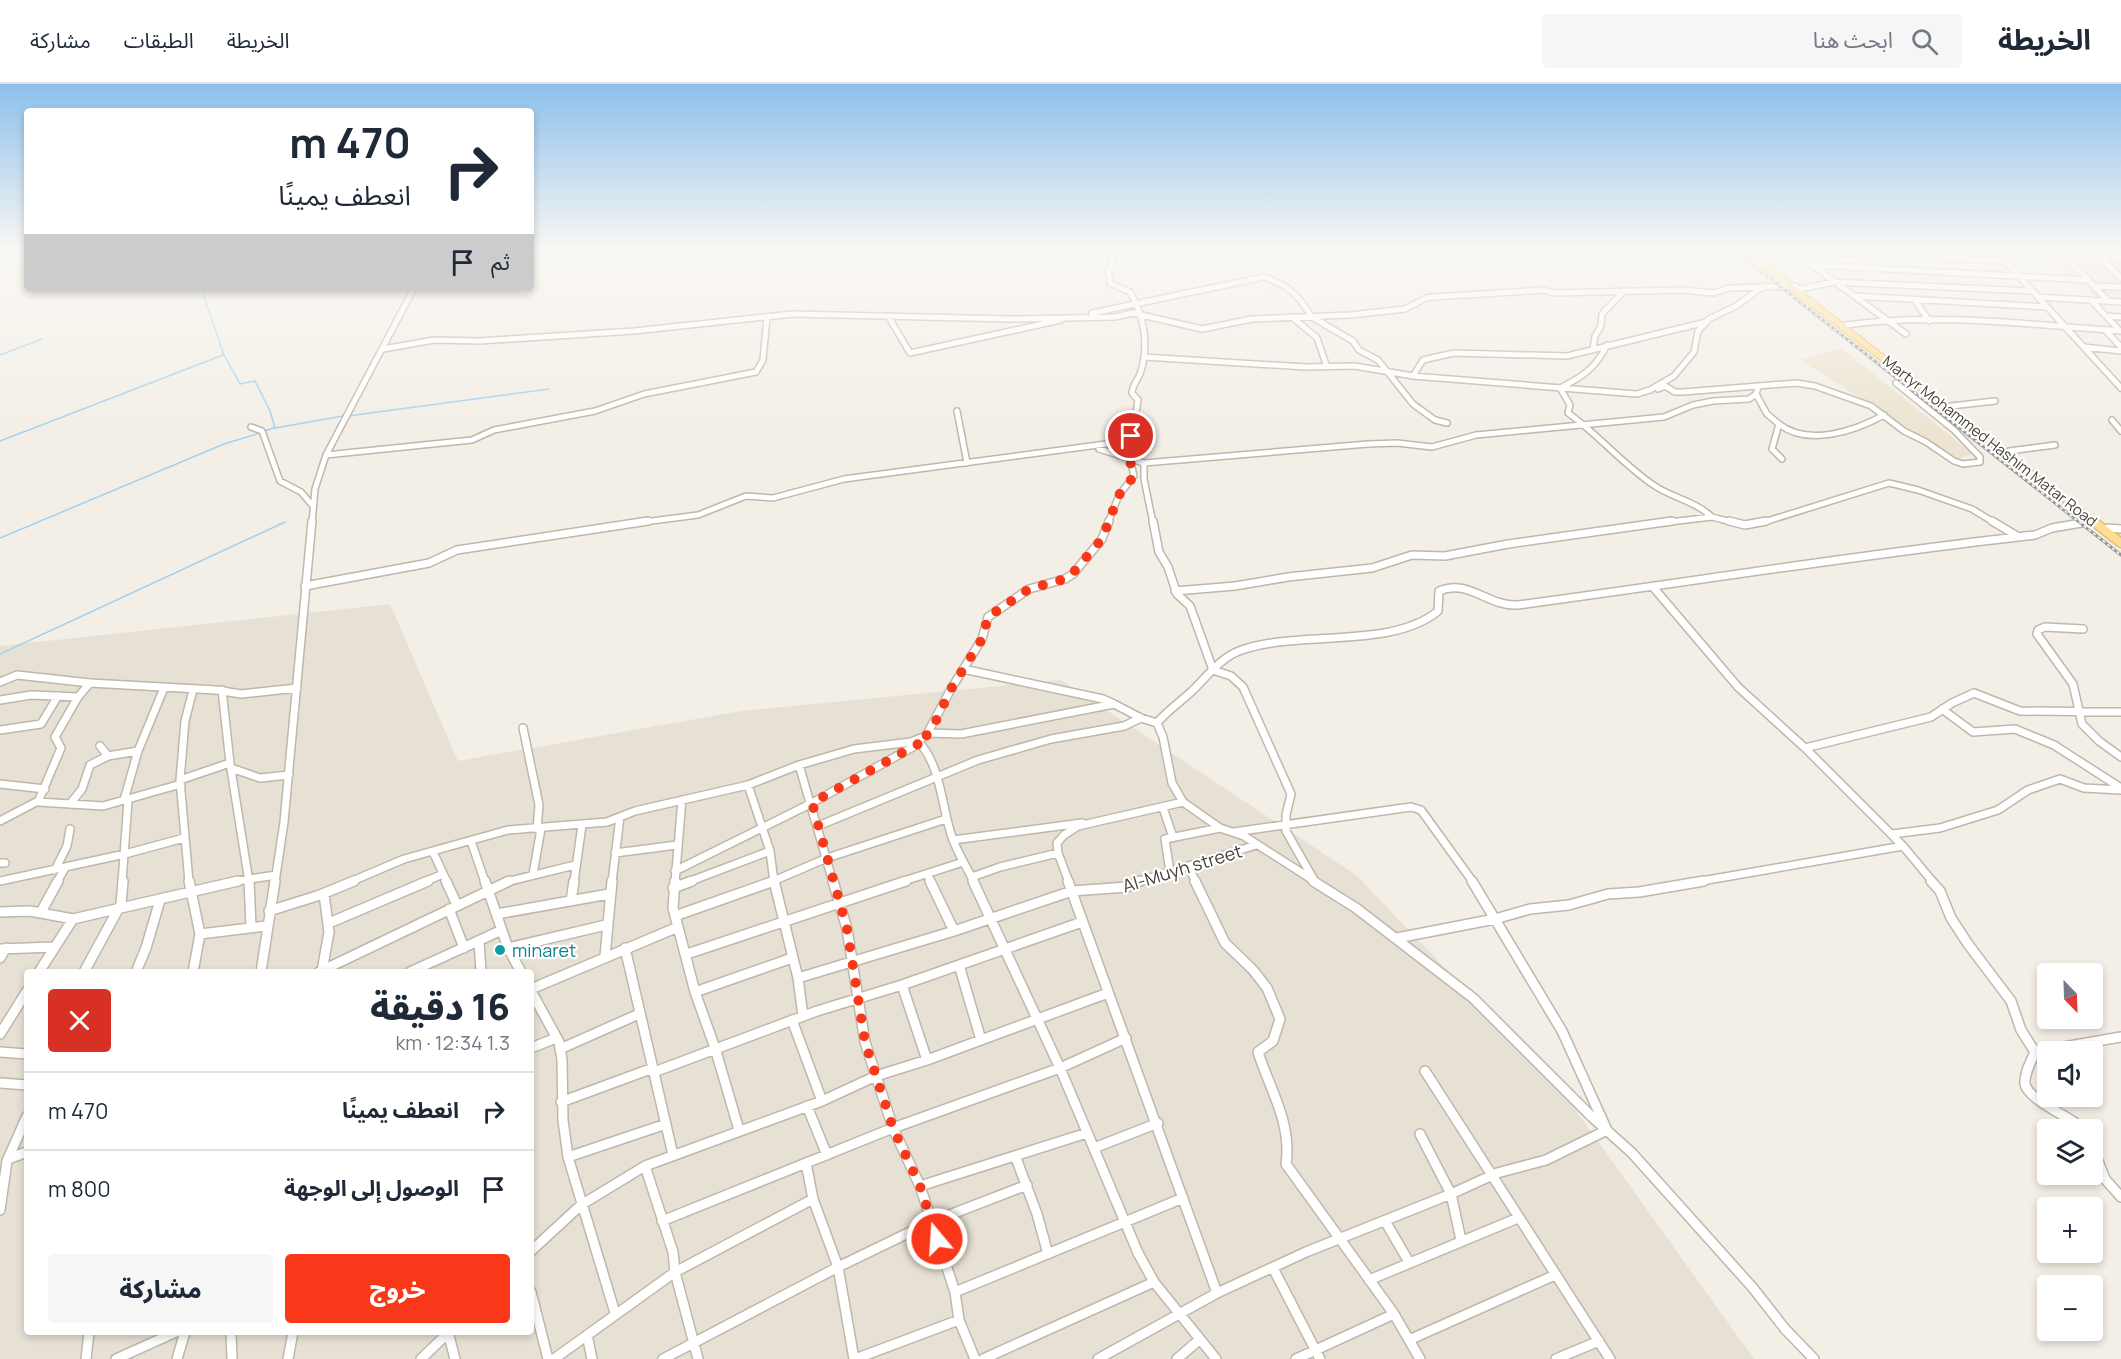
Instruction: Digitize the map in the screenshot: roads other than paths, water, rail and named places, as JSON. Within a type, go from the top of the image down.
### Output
[{"type":"main road","name":"Martyr Mohammed Hashim Matar Road","points":[[1826,310],[2121,543]]},
{"type":"main road","name":"Martyr Mohammed Hashim Matar Road","points":[[1827,310],[2121,538]]},
{"type":"street","points":[[261,969],[289,775],[312,505],[326,456],[403,310]]},
{"type":"street","points":[[888,316],[910,353],[1103,310]]},
{"type":"street","points":[[675,871],[812,803],[929,734],[963,669],[982,639],[988,617],[1029,589],[1065,579],[1077,569],[1102,539],[1119,495],[1134,476],[1127,450],[1128,441],[1133,432],[1138,400],[1132,393],[1132,388],[1137,384],[1144,357],[1143,323],[1139,310]]},
{"type":"street","points":[[1310,310],[1312,313],[1310,316]]},
{"type":"street","points":[[383,349],[434,340],[471,341],[634,331],[793,314],[1011,319],[1141,314],[1198,329],[1252,319],[1350,315],[1391,310]]},
{"type":"street","points":[[1593,349],[1604,310]]},
{"type":"street","points":[[1650,390],[1674,376],[1696,347],[1698,331],[1714,315],[1724,310]]},
{"type":"street","points":[[1875,310],[1906,334]]},
{"type":"street","points":[[1922,310],[1929,321]]},
{"type":"street","points":[[2050,310],[2120,385]]},
{"type":"street","points":[[2101,310],[2120,331]]},
{"type":"street","points":[[1310,316],[1353,341],[1359,350],[1378,360],[1383,369],[1424,413],[1447,423]]},
{"type":"street","points":[[2106,316],[2121,317]]},
{"type":"street","points":[[326,456],[472,440],[494,430],[595,411],[644,394],[756,372],[763,360],[767,317]]},
{"type":"street","points":[[1292,317],[1317,339],[1328,367]]},
{"type":"street","points":[[1846,325],[1886,319],[2012,323],[2120,331]]},
{"type":"street","points":[[1413,376],[1423,360],[1447,354],[1567,356],[1706,322]]},
{"type":"street","points":[[2105,330],[2121,349]]},
{"type":"street","points":[[1560,388],[1586,375],[1607,345]]},
{"type":"street","points":[[2084,347],[2121,349]]},
{"type":"street","points":[[1144,357],[1328,367],[1355,366],[1383,369],[1413,376],[1438,376],[1520,386],[1636,394],[1665,386],[1675,392],[1809,384],[1861,402],[1884,414],[1904,431],[1926,442],[1954,461],[1963,464],[1980,462],[1980,457],[1954,430],[1896,383],[1914,381]]},
{"type":"street","points":[[1560,388],[1570,405],[1568,413],[1586,425],[1618,457],[1657,487],[1700,507],[1712,517]]},
{"type":"street","points":[[1087,448],[1112,452],[1144,463],[1397,443],[1432,447],[1476,435],[1664,417],[1693,405],[1717,400],[1749,399],[1756,394],[1758,388]]},
{"type":"street","points":[[1756,394],[1767,414],[1792,433],[1814,434],[1862,426],[1884,414]]},
{"type":"street","points":[[1950,406],[1995,401]]},
{"type":"street","points":[[957,411],[967,463]]},
{"type":"street","points":[[2121,421],[2112,420],[2121,431]]},
{"type":"street","points":[[1779,424],[1772,449],[1782,459]]},
{"type":"street","points":[[251,427],[261,431],[280,481],[301,492],[312,505]]},
{"type":"street","points":[[305,585],[429,563],[457,549],[521,542],[607,526],[698,514],[746,496],[773,498],[844,479],[1128,441]]},
{"type":"street","points":[[2009,451],[2055,444]]},
{"type":"street","points":[[1144,463],[1144,479],[1155,539],[1161,558],[1168,567],[1175,591],[1190,606],[1213,670]]},
{"type":"street","points":[[1175,591],[1235,586],[1288,577],[1372,568],[1412,555],[1445,556],[1584,532],[1712,517],[1744,525],[1759,524],[1889,483],[1918,489],[1972,509],[2017,537]]},
{"type":"street","points":[[1157,723],[1171,707],[1232,654],[1241,650],[1290,641],[1399,631],[1416,625],[1438,611],[1439,591],[1451,586],[1467,588],[1498,603],[1512,605],[1653,587],[1900,550],[2035,535],[2052,528],[2092,521]]},
{"type":"street","points":[[2108,528],[2121,529]]},
{"type":"street","points":[[1653,587],[1738,687],[1805,748],[1892,834],[1940,891],[1951,918],[1968,944],[2012,1001],[2021,1030],[2035,1052]]},
{"type":"street","points":[[2083,628],[2045,627],[2038,630],[2037,634],[2070,680],[2080,712],[2079,719],[2087,731],[2121,757]]},
{"type":"street","points":[[963,669],[1103,699],[1141,718],[1157,723],[1163,737],[1172,783],[1183,802],[1220,828],[1233,832],[1256,845],[1317,883],[1397,938],[1473,998],[1632,1153],[1696,1222],[1785,1329],[1814,1359]]},
{"type":"street","points":[[1213,670],[1231,676],[1243,687],[1291,794],[1285,826],[1289,839],[1317,883]]},
{"type":"street","points":[[0,682],[17,675],[90,683],[222,690],[248,694],[297,688]]},
{"type":"street","points":[[38,801],[62,747],[55,737],[78,697],[90,683]]},
{"type":"street","points":[[86,969],[119,909],[126,854],[126,801],[138,751],[164,688]]},
{"type":"street","points":[[193,690],[185,721],[181,782],[190,892],[200,934],[194,969]]},
{"type":"street","points":[[222,690],[230,765],[249,879],[251,927]]},
{"type":"street","points":[[1805,748],[1930,717],[1974,693],[2020,711],[2121,712]]},
{"type":"street","points":[[0,699],[24,695],[78,697]]},
{"type":"street","points":[[0,730],[41,724],[58,696]]},
{"type":"street","points":[[929,734],[961,734],[1114,704]]},
{"type":"street","points":[[1942,709],[1973,732],[2015,729],[2054,745],[2121,789]]},
{"type":"street","points":[[818,826],[876,800],[978,760],[1051,739],[1124,726],[1141,718]]},
{"type":"street","points":[[523,728],[539,805],[539,829],[533,874]]},
{"type":"street","points":[[918,741],[928,754],[937,778],[953,840],[1038,1019],[1138,1253],[1154,1282],[1215,1359]]},
{"type":"street","points":[[268,911],[324,894],[387,865],[508,830],[607,822],[635,811],[748,785],[799,765],[860,748],[918,741]]},
{"type":"street","points":[[100,746],[108,756]]},
{"type":"street","points":[[70,804],[82,789],[90,765],[108,756],[138,751]]},
{"type":"street","points":[[0,821],[38,801],[103,806],[126,801],[230,765],[260,778],[289,775]]},
{"type":"street","points":[[799,765],[812,803],[847,929],[865,1042],[893,1128],[920,1186],[955,1292],[959,1320],[975,1359]]},
{"type":"street","points":[[1892,834],[1940,828],[1998,810],[2028,790],[2060,779],[2084,788],[2121,789]]},
{"type":"street","points":[[0,784],[45,789]]},
{"type":"street","points":[[748,785],[770,851],[774,881],[798,978],[803,1016]]},
{"type":"street","points":[[682,800],[675,871],[675,916],[687,954],[695,992],[716,1048],[739,1130]]},
{"type":"street","points":[[953,840],[1062,824],[1094,823],[1183,802]]},
{"type":"street","points":[[1233,832],[1417,807],[1466,872],[1562,1031],[1607,1130]]},
{"type":"street","points":[[1163,808],[1173,837]]},
{"type":"street","points":[[605,956],[609,894],[620,817]]},
{"type":"street","points":[[675,916],[774,881],[827,858],[946,819]]},
{"type":"street","points":[[1082,823],[1061,837],[1057,843],[1058,853],[1158,1123],[1217,1293]]},
{"type":"street","points":[[571,901],[582,825]]},
{"type":"street","points":[[1170,872],[1164,840],[1220,828]]},
{"type":"street","points":[[55,870],[67,846],[70,829]]},
{"type":"street","points":[[0,881],[126,854],[184,838]]},
{"type":"street","points":[[471,841],[508,948],[518,969]]},
{"type":"street","points":[[615,853],[677,845]]},
{"type":"street","name":"Al-Muyh street","points":[[798,978],[954,931],[1072,891],[1127,888],[1145,878],[1256,845]]},
{"type":"street","points":[[1397,938],[1495,919],[1530,909],[1569,905],[1608,894],[1639,892],[1903,846]]},
{"type":"street","points":[[674,888],[770,851]]},
{"type":"street","points":[[433,852],[443,874],[464,948]]},
{"type":"street","points":[[972,877],[1058,853]]},
{"type":"street","points":[[687,954],[963,862]]},
{"type":"street","points":[[324,969],[488,889],[533,874],[575,865]]},
{"type":"street","points":[[1188,866],[1225,943],[1253,970],[1267,988],[1280,1019],[1273,1041],[1258,1052],[1263,1072],[1280,1101],[1291,1147],[1286,1164],[1394,1314],[1420,1359]]},
{"type":"street","points":[[41,912],[65,868]]},
{"type":"street","points":[[329,923],[443,874]]},
{"type":"street","points":[[927,874],[954,931]]},
{"type":"street","points":[[0,912],[41,912],[56,918],[73,919],[249,879],[276,875]]},
{"type":"street","points":[[321,969],[329,939],[324,894]]},
{"type":"street","points":[[496,914],[609,894]]},
{"type":"street","points":[[137,969],[160,900]]},
{"type":"street","points":[[41,969],[73,919]]},
{"type":"street","points":[[561,1102],[857,997],[902,985],[1082,922]]},
{"type":"street","points":[[508,948],[606,925]]},
{"type":"street","points":[[200,934],[266,926]]},
{"type":"street","points":[[534,989],[605,956],[678,927]]},
{"type":"street","points":[[432,968],[464,948],[502,930]]},
{"type":"street","points":[[479,941],[481,969]]},
{"type":"street","points":[[0,958],[3,948],[54,947]]},
{"type":"street","points":[[625,948],[673,1155]]},
{"type":"street","points":[[695,992],[792,958]]},
{"type":"street","points":[[959,965],[981,1040]]},
{"type":"street","points":[[902,985],[927,1060]]},
{"type":"street","points":[[534,1248],[581,1205],[645,1166],[822,1101],[876,1076],[927,1060],[1108,993]]},
{"type":"street","points":[[0,1034],[24,996]]},
{"type":"street","points":[[534,996],[560,1049],[561,1102],[568,1157],[615,1313]]},
{"type":"street","points":[[560,1049],[639,1014]]},
{"type":"street","points":[[792,1020],[822,1101]]},
{"type":"street","points":[[2035,1052],[2070,1049],[2090,1042],[2121,1037]]},
{"type":"street","points":[[534,1047],[556,1038]]},
{"type":"street","points":[[662,1221],[893,1128],[1059,1068],[1126,1038]]},
{"type":"street","points":[[2035,1052],[2024,1081],[2027,1092],[2040,1103],[2071,1119]]},
{"type":"street","points":[[1,1055],[24,1054]]},
{"type":"street","points":[[1425,1071],[1610,1359]]},
{"type":"street","points":[[0,1083],[24,1085]]},
{"type":"street","points":[[807,1106],[827,1155]]},
{"type":"street","points":[[0,1210],[3,1169],[24,1123]]},
{"type":"street","points":[[1094,1148],[1158,1123]]},
{"type":"street","points":[[568,1157],[666,1124]]},
{"type":"street","points":[[1098,1359],[1217,1293],[1510,1168],[1546,1160],[1607,1130]]},
{"type":"street","points":[[920,1186],[1016,1158],[1087,1133]]},
{"type":"street","points":[[1420,1134],[1451,1194],[1461,1240]]},
{"type":"street","points":[[8,1159],[24,1153]]},
{"type":"street","points":[[1016,1158],[1027,1185],[1048,1254]]},
{"type":"street","points":[[806,1163],[813,1199],[838,1267],[854,1359],[959,1320]]},
{"type":"street","points":[[645,1166],[673,1252],[675,1272],[696,1344],[698,1359]]},
{"type":"street","points":[[2103,1176],[2108,1185],[2121,1197]]},
{"type":"street","points":[[663,1359],[696,1344],[838,1267],[931,1222],[1027,1185]]},
{"type":"street","points":[[955,1292],[1183,1198]]},
{"type":"street","points":[[554,1359],[675,1272],[813,1199]]},
{"type":"street","points":[[1369,1280],[1518,1218]]},
{"type":"street","points":[[1385,1221],[1409,1262]]},
{"type":"street","points":[[1273,1268],[1318,1355]]},
{"type":"street","points":[[1409,1340],[1555,1275]]},
{"type":"street","points":[[983,1359],[1154,1282]]},
{"type":"street","points":[[534,1304],[548,1359]]},
{"type":"street","points":[[1296,1359],[1318,1355],[1394,1314]]},
{"type":"street","points":[[87,1359],[90,1335]]},
{"type":"street","points":[[117,1359],[169,1335]]},
{"type":"street","points":[[177,1359],[184,1335]]},
{"type":"street","points":[[231,1335],[232,1359]]},
{"type":"street","points":[[288,1359],[292,1335]]},
{"type":"street","points":[[421,1359],[445,1335]]},
{"type":"street","points":[[449,1335],[454,1359]]},
{"type":"street","points":[[587,1335],[592,1359]]},
{"type":"street","points":[[1177,1359],[1199,1340]]},
{"type":"street","points":[[1556,1359],[1599,1341]]},
{"type":"waterway","points":[[209,310],[224,355],[240,384],[255,381],[270,411],[275,428],[343,416]]},
{"type":"waterway","points":[[0,355],[42,339]]},
{"type":"waterway","points":[[0,441],[223,355]]},
{"type":"waterway","points":[[348,416],[549,389]]},
{"type":"waterway","points":[[264,431],[274,428]]},
{"type":"waterway","points":[[0,538],[224,444],[260,433]]},
{"type":"waterway","points":[[0,654],[285,522]]},
{"type":"railway","points":[[1811,310],[2121,555]]},
{"type":"place","name":"minaret","points":[[500,950]]}]
